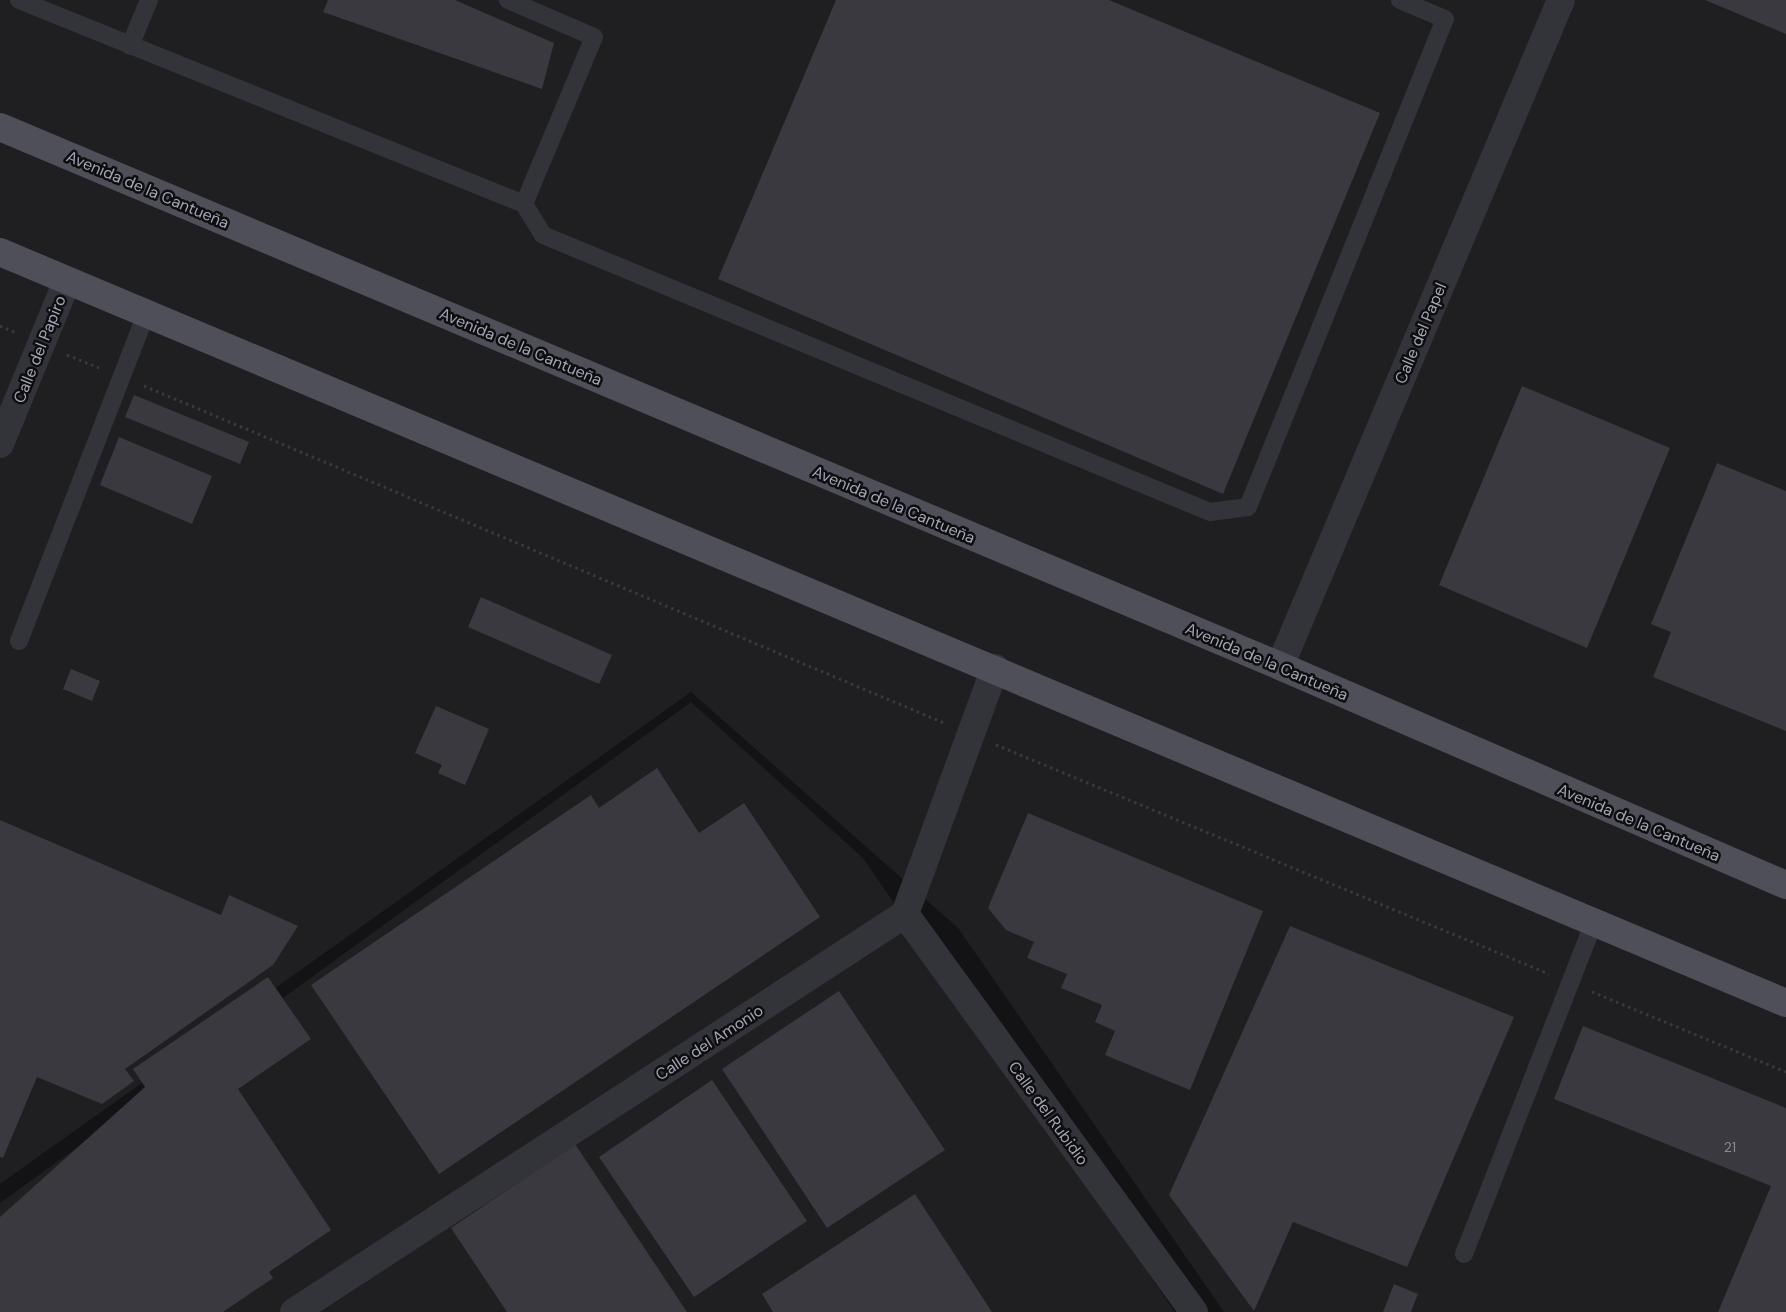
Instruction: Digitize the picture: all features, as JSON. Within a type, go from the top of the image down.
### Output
[{"type":"main road","name":"Avenida de la Cantueña","points":[[0,127],[1280,666],[1786,885]]},
{"type":"main road","points":[[0,252],[995,668],[1786,1003]]},
{"type":"street","name":"Calle del Papel","points":[[1280,666],[1560,0]]},
{"type":"street","name":"Calle del Papiro","points":[[0,444],[67,281]]},
{"type":"street","points":[[905,914],[995,668]]},
{"type":"street","name":"Calle del Rubidio","points":[[905,914],[1188,1310]]},
{"type":"street","name":"Calle del Amonio","points":[[294,1312],[905,914]]},
{"type":"lane","points":[[18,0],[524,204],[543,235],[1210,512],[1248,507],[1445,19],[1400,0]]},
{"type":"lane","points":[[130,46],[149,0]]},
{"type":"lane","points":[[508,0],[594,37],[524,204]]},
{"type":"lane","points":[[19,641],[146,314]]},
{"type":"lane","points":[[1464,1254],[1594,922]]},
{"type":"path","points":[[0,326],[971,734],[1786,1072]]},
{"type":"shaded area","points":[[0,0],[1786,0],[1786,1312],[1224,1312],[958,928],[691,692],[0,1184]]},
{"type":"shaded area","points":[[691,702],[863,858],[1175,1312],[0,1312],[0,1203]]},
{"type":"building","points":[[328,0],[455,0],[554,43],[542,89],[323,12]]},
{"type":"building","points":[[836,0],[1109,0],[1380,113],[1223,494],[718,279]]},
{"type":"building","points":[[1705,0],[1786,0],[1786,34]]},
{"type":"building","points":[[1522,386],[1670,448],[1587,648],[1439,585]]},
{"type":"building","points":[[134,395],[249,442],[240,464],[125,417]]},
{"type":"building","points":[[119,437],[212,476],[192,524],[100,485]]},
{"type":"building","points":[[1717,463],[1786,491],[1786,731],[1653,677],[1671,632],[1651,624]]},
{"type":"building","points":[[481,597],[612,655],[599,684],[468,627]]},
{"type":"building","points":[[71,669],[100,681],[92,701],[63,689]]},
{"type":"building","points":[[436,706],[489,729],[465,785],[438,773],[442,765],[415,753]]},
{"type":"building","points":[[657,768],[699,833],[744,803],[820,917],[439,1174],[311,985],[591,795],[599,808]]},
{"type":"building","points":[[1028,813],[1263,911],[1190,1090],[1105,1055],[1115,1031],[1095,1022],[1102,1005],[1061,988],[1067,974],[1027,958],[1034,942],[1006,930],[988,908]]},
{"type":"building","points":[[0,820],[221,915],[229,895],[298,926],[273,965],[125,1069],[134,1081],[102,1104],[37,1077],[3,1158],[0,1157]]},
{"type":"building","points":[[1290,926],[1514,1017],[1407,1267],[1293,1222],[1254,1311],[1169,1195]]},
{"type":"building","points":[[268,977],[311,1039],[238,1089],[331,1230],[269,1272],[273,1278],[223,1312],[0,1312],[0,1217],[145,1087],[133,1069]]},
{"type":"building","points":[[839,991],[945,1150],[827,1228],[722,1069]]},
{"type":"building","points":[[1583,1026],[1786,1108],[1786,1312],[1718,1312],[1771,1186],[1554,1099]]},
{"type":"building","points":[[712,1080],[807,1221],[694,1297],[599,1157]]},
{"type":"building","points":[[575,1144],[687,1312],[507,1312],[451,1228]]},
{"type":"building","points":[[915,1194],[992,1312],[773,1312],[762,1294]]},
{"type":"building","points":[[1394,1284],[1418,1294],[1411,1312],[1383,1312]]}]
